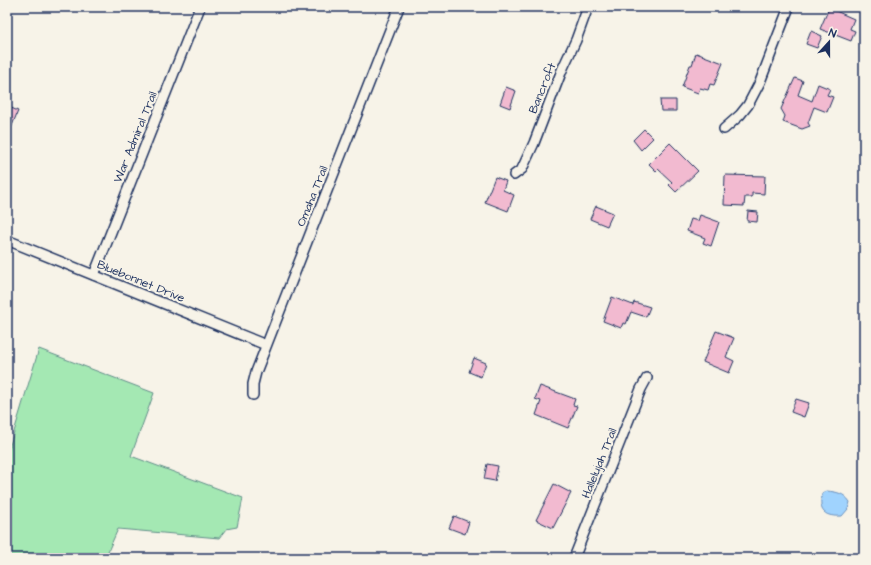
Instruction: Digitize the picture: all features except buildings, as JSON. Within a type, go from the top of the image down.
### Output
[{"type":"street","name":"War Admiral Trail","points":[[94,275],[200,7]]},
{"type":"street","name":"Omaha Trail","points":[[253,395],[254,376],[266,344],[400,7]]},
{"type":"street","name":"Bancroft","points":[[514,175],[522,169],[528,156],[588,7]]},
{"type":"street","points":[[724,129],[740,115],[748,105],[760,82],[789,7]]},
{"type":"street","name":"Bluebonnet Drive","points":[[7,240],[266,344]]},
{"type":"street","name":"Hallelujah Trail","points":[[574,558],[641,389],[647,378]]},
{"type":"green space","points":[[39,349],[154,393],[131,456],[243,498],[237,527],[226,529],[219,538],[118,529],[105,558],[7,558],[7,455]]},
{"type":"water","points":[[827,491],[840,494],[850,502],[848,509],[842,516],[831,516],[822,509],[822,494]]}]
